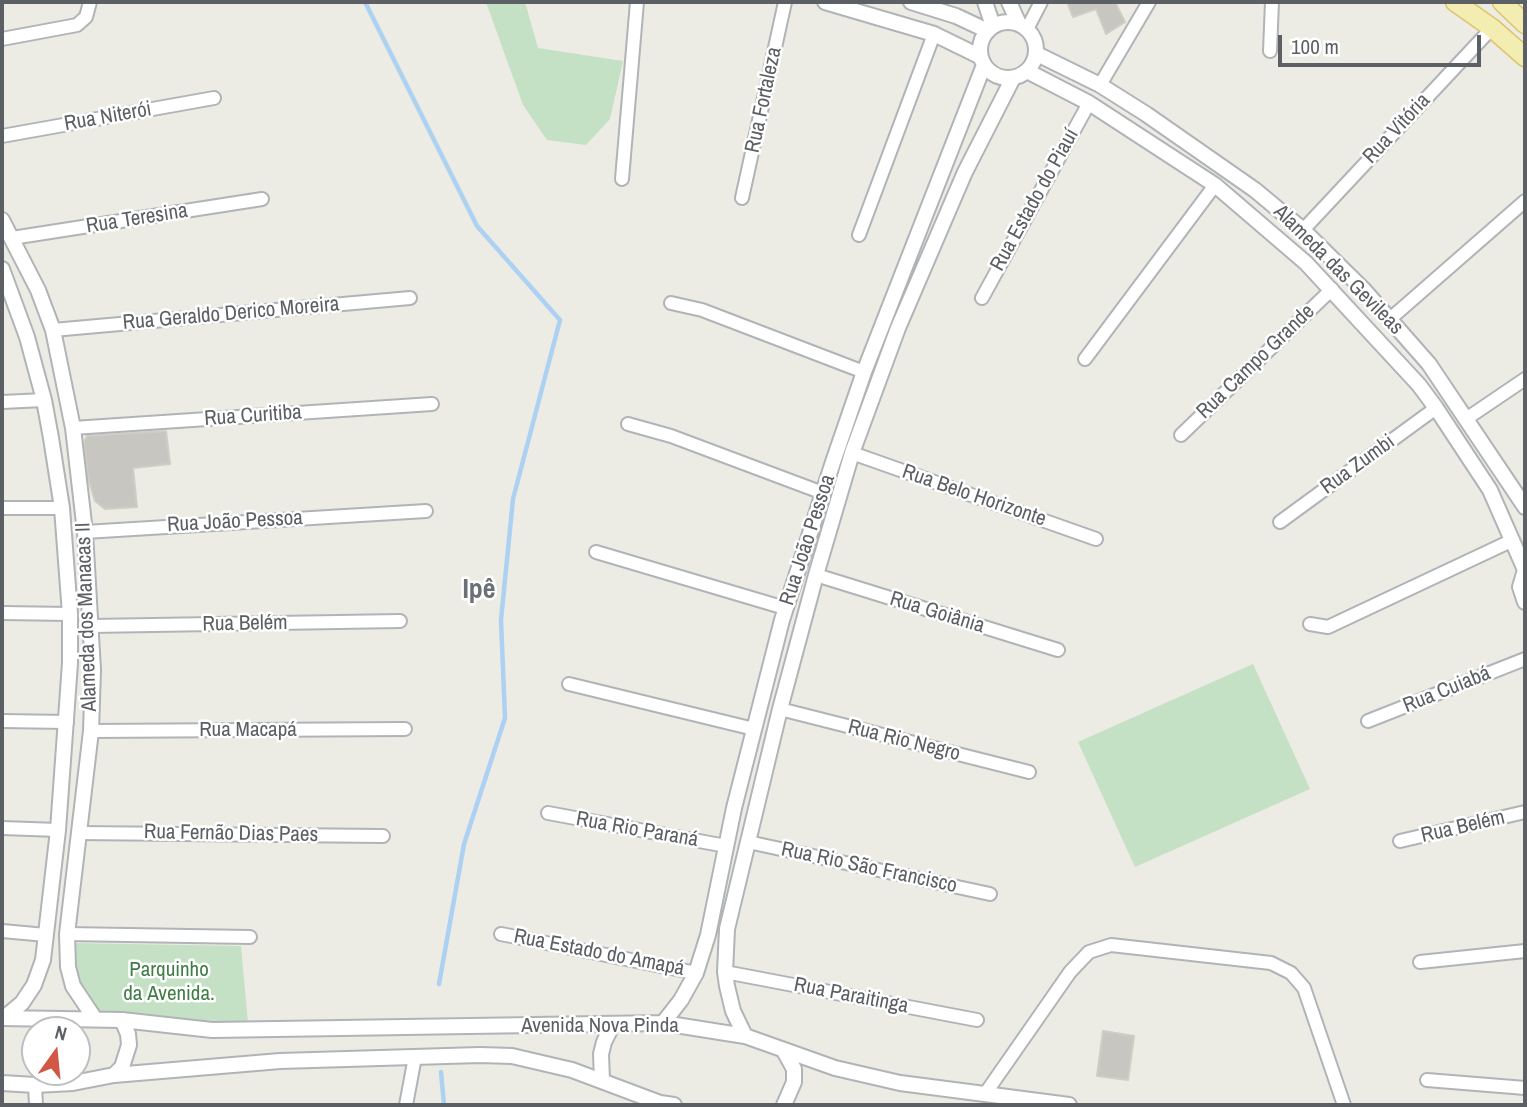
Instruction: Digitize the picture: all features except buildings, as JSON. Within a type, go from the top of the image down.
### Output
[{"type":"main road","points":[[1455,2],[1492,28],[1525,57]]},
{"type":"main road","points":[[1502,2],[1525,24]]},
{"type":"street","points":[[2,39],[78,25],[86,17],[90,2]]},
{"type":"street","points":[[622,178],[637,2]]},
{"type":"street","name":"Rua Fortaleza","points":[[742,198],[785,2]]},
{"type":"street","points":[[825,2],[934,34],[983,61],[997,75],[1013,78],[1027,71],[1037,54],[1033,36],[1018,14]]},
{"type":"street","points":[[911,2],[933,5],[990,28],[1010,22],[1018,14],[1041,2]]},
{"type":"street","points":[[983,61],[980,47],[990,28],[985,2]]},
{"type":"street","points":[[1100,85],[1149,2]]},
{"type":"street","points":[[1270,51],[1272,2]]},
{"type":"street","name":"Rua Vitória","points":[[1303,230],[1492,28]]},
{"type":"street","points":[[859,235],[934,34]]},
{"type":"street","name":"Alameda das Gevileas","points":[[1037,54],[1100,85],[1146,114],[1255,190],[1303,230],[1364,290],[1429,364],[1525,507]]},
{"type":"street","name":"Rua João Pessoa","points":[[663,1023],[681,1000],[696,973],[708,935],[726,846],[785,608],[864,372],[983,61]]},
{"type":"street","name":"Alameda das Gevileas","points":[[1027,71],[1089,103],[1214,185],[1283,242],[1332,289],[1419,385],[1436,408],[1490,490],[1525,570]]},
{"type":"street","name":"Rua João Pessoa","points":[[745,1036],[733,1011],[725,972],[727,929],[780,709],[817,575],[852,453],[898,328],[965,172],[1013,78]]},
{"type":"street","name":"Rua Niterói","points":[[2,136],[214,98]]},
{"type":"street","name":"Rua Estado do Piauí","points":[[982,298],[1089,103]]},
{"type":"street","points":[[1085,359],[1214,185]]},
{"type":"street","name":"Rua Teresina","points":[[12,238],[262,199]]},
{"type":"street","points":[[1390,319],[1525,201]]},
{"type":"street","name":"Alameda dos Manacas II","points":[[2,220],[38,290],[53,330],[73,428],[77,462],[85,531],[93,670],[91,731],[67,934],[68,967],[73,986],[95,1019]]},
{"type":"street","name":"Alameda dos Manacas II","points":[[2,269],[7,293],[44,400],[62,508],[70,614],[67,722],[43,960],[34,985],[22,1003],[3,1018]]},
{"type":"street","name":"Rua Campo Grande","points":[[1181,435],[1332,289]]},
{"type":"street","name":"Rua Geraldo Derico Moreira","points":[[53,330],[410,298]]},
{"type":"street","points":[[671,303],[702,310],[864,372]]},
{"type":"street","points":[[1466,419],[1525,379]]},
{"type":"street","points":[[2,402],[44,400]]},
{"type":"street","name":"Rua Curitiba","points":[[73,428],[432,404]]},
{"type":"street","name":"Rua Zumbi","points":[[1280,522],[1436,408]]},
{"type":"street","points":[[628,424],[671,436],[823,493]]},
{"type":"street","name":"Rua Belo Horizonte","points":[[852,453],[1096,539]]},
{"type":"street","points":[[55,464],[77,462]]},
{"type":"street","points":[[2,508],[62,508]]},
{"type":"street","name":"Rua João Pessoa","points":[[85,531],[426,511]]},
{"type":"street","points":[[1310,624],[1328,626],[1513,540]]},
{"type":"street","points":[[596,552],[785,608]]},
{"type":"street","points":[[1525,570],[1520,587],[1525,602]]},
{"type":"street","name":"Rua Goiânia","points":[[817,575],[1058,650]]},
{"type":"street","points":[[2,613],[70,614]]},
{"type":"street","name":"Rua Belém","points":[[91,626],[400,621]]},
{"type":"street","name":"Rua Cuiabá","points":[[1368,722],[1525,659]]},
{"type":"street","points":[[569,684],[754,729]]},
{"type":"street","name":"Rua Rio Negro","points":[[780,709],[1029,772]]},
{"type":"street","points":[[2,721],[67,722]]},
{"type":"street","name":"Rua Macapá","points":[[91,731],[405,729]]},
{"type":"street","name":"Rua Belém","points":[[1400,841],[1525,812]]},
{"type":"street","name":"Rua Rio Paraná","points":[[548,813],[726,846]]},
{"type":"street","points":[[2,828],[58,830]]},
{"type":"street","name":"Rua Fernão Dias Paes","points":[[78,833],[383,836]]},
{"type":"street","name":"Rua Rio São Francisco","points":[[748,842],[990,894]]},
{"type":"street","points":[[2,931],[46,935]]},
{"type":"street","points":[[67,934],[250,937]]},
{"type":"street","name":"Rua Estado do Amapá","points":[[501,934],[696,973]]},
{"type":"street","points":[[985,1094],[1070,972],[1089,952],[1111,945],[1271,963],[1291,973],[1304,988],[1344,1105]]},
{"type":"street","points":[[1420,962],[1525,951]]},
{"type":"street","name":"Rua Paraitinga","points":[[725,972],[977,1020]]},
{"type":"street","name":"Avenida Nova Pinda","points":[[3,1018],[122,1020],[212,1030],[663,1023],[745,1036],[835,1068],[901,1083],[1069,1105]]},
{"type":"street","points":[[114,1075],[122,1067],[130,1045],[122,1020]]},
{"type":"street","points":[[603,1080],[601,1054],[613,1024]]},
{"type":"street","points":[[784,1051],[794,1069],[794,1082],[784,1105]]},
{"type":"street","name":"Avenida Nova Pinda","points":[[91,1079],[114,1075],[280,1061],[512,1056],[572,1070],[665,1104]]},
{"type":"street","points":[[407,1105],[415,1057]]},
{"type":"street","points":[[1427,1080],[1525,1088]]},
{"type":"street","name":"Avenida Nova Pinda","points":[[2,1083],[21,1085]]},
{"type":"street","points":[[35,1086],[36,1105]]},
{"type":"green space","points":[[486,2],[525,2],[538,48],[623,61],[610,119],[586,145],[547,140],[523,105]]},
{"type":"green space","points":[[1253,664],[1310,789],[1135,867],[1078,742]]},
{"type":"green space","name":"Parquinho da Avenida.","points":[[71,943],[241,946],[248,1023],[98,1014],[75,982]]},
{"type":"waterway","points":[[365,2],[477,226],[560,320],[513,499],[501,620],[505,718],[464,844],[439,984]]},
{"type":"waterway","points":[[441,1072],[444,1105]]},
{"type":"district","name":"Ipê","points":[[479,590]]}]
